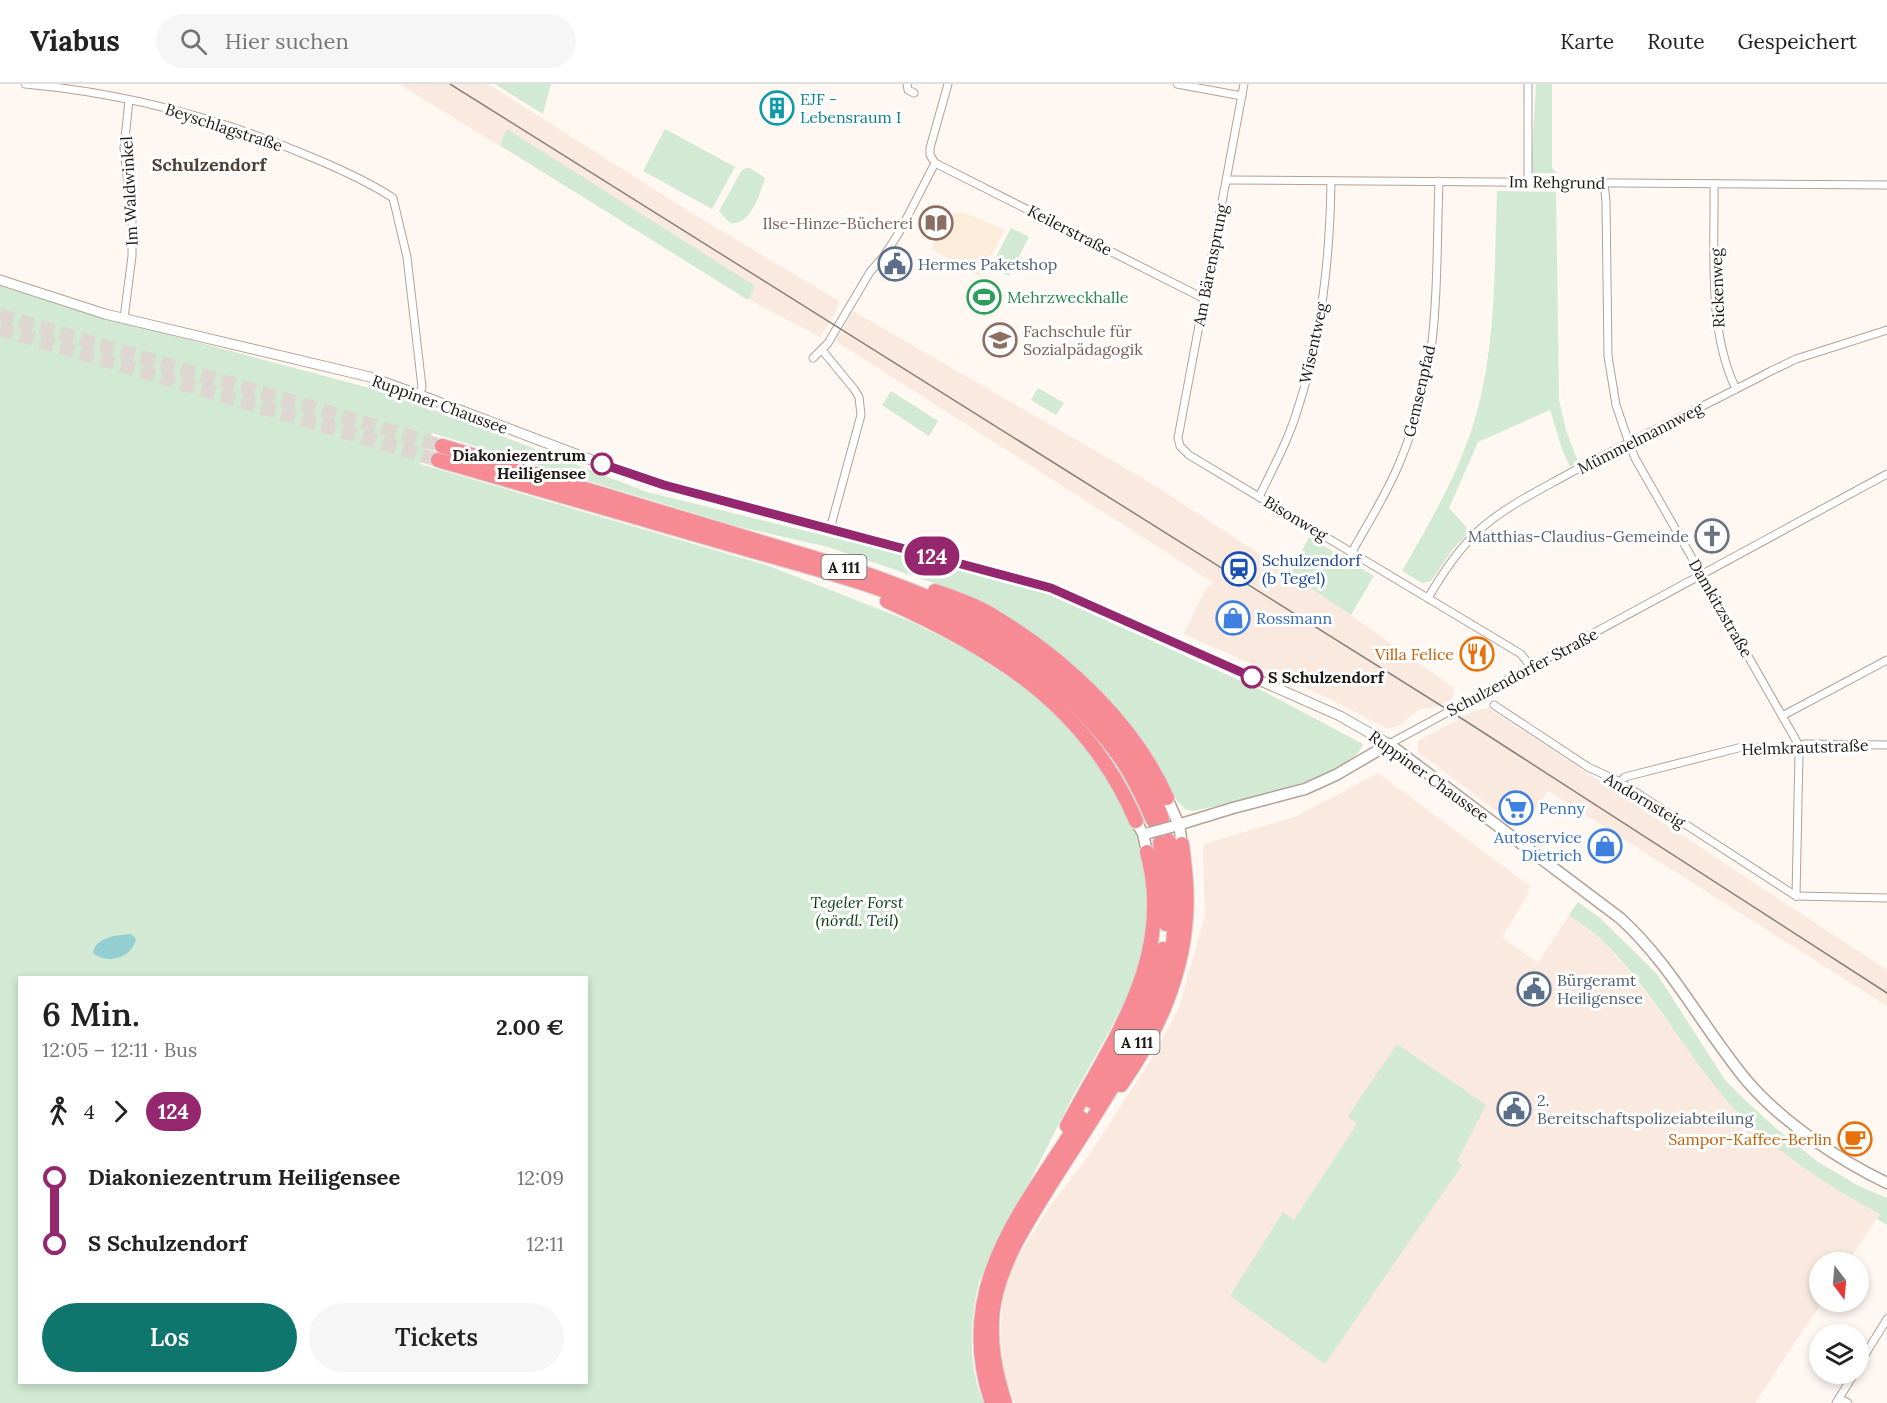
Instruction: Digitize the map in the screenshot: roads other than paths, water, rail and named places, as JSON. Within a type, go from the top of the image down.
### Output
[{"type":"highway","name":"A 111","points":[[440,453],[755,541],[902,586],[948,606],[1007,639],[1058,677],[1107,725],[1130,754],[1146,780],[1160,826],[1133,779],[1104,737],[1064,694],[1013,655],[949,617],[912,601],[808,567],[440,453]]},
{"type":"highway","points":[[755,541],[821,554],[870,569],[961,600],[999,619],[1062,665],[1106,707],[1139,748],[1161,783],[1167,798]]},
{"type":"highway","points":[[808,567],[946,629],[1023,677],[1064,712],[1089,738],[1119,784],[1136,821]]},
{"type":"highway","name":"A 111","points":[[992,1403],[980,1353],[981,1311],[988,1280],[1004,1242],[1024,1218],[1130,1055],[1148,1022],[1163,983],[1173,940],[1176,904],[1170,843]]},
{"type":"highway","points":[[1024,1218],[1132,1007],[1150,949],[1154,918],[1153,883],[1147,852]]},
{"type":"highway","name":"A 111","points":[[1005,1403],[994,1366],[992,1332],[994,1307],[1007,1261],[1024,1218]]},
{"type":"main road","name":"Schulzendorfer Straße","points":[[1160,826],[1305,789],[1336,775],[1389,744]]},
{"type":"main road","name":"Ruppiner Chaussee","points":[[1389,744],[1610,909],[1645,943],[1733,1062],[1760,1094],[1821,1144],[1887,1184]]},
{"type":"main road","points":[[1147,852],[1160,826],[1167,798]]},
{"type":"main road","points":[[1136,821],[1160,826],[1170,843]]},
{"type":"street","name":"Beyschlagstraße","points":[[25,84],[80,90],[194,115],[269,140],[330,164],[393,198],[411,286],[422,387],[420,394]]},
{"type":"street","points":[[906,84],[908,90],[914,93]]},
{"type":"street","points":[[813,358],[822,350],[870,272],[884,256],[900,231],[935,164],[930,155],[930,148],[948,84]]},
{"type":"street","points":[[1177,84],[1242,96]]},
{"type":"street","name":"Am Bärensprung","points":[[1180,446],[1178,438],[1244,84]]},
{"type":"street","points":[[1528,84],[1528,182]]},
{"type":"street","name":"Im Waldwinkel","points":[[124,318],[132,256],[132,222],[124,148],[129,100]]},
{"type":"street","name":"Keilerstraße","points":[[935,164],[1203,298]]},
{"type":"street","name":"Im Rehgrund","points":[[1227,180],[1887,185]]},
{"type":"street","name":"Wisentweg","points":[[1259,496],[1294,419],[1313,356],[1323,294],[1331,181]]},
{"type":"street","name":"Gemsenpfad","points":[[1352,552],[1382,500],[1398,466],[1410,435],[1426,379],[1434,311],[1438,181]]},
{"type":"street","name":"Damkitzstraße","points":[[1604,183],[1608,355],[1616,405],[1629,443],[1798,746],[1796,896]]},
{"type":"street","name":"Rickenweg","points":[[1714,184],[1717,327],[1725,361],[1736,389]]},
{"type":"street","name":"Ruppiner Chaussee","points":[[0,280],[124,318],[353,373],[420,394],[639,478],[1051,588],[1340,716],[1389,744]]},
{"type":"street","name":"Mümmelmannweg","points":[[1428,598],[1449,565],[1477,532],[1518,502],[1796,359],[1887,330]]},
{"type":"street","points":[[822,350],[854,388],[859,398],[861,415],[830,529]]},
{"type":"street","name":"Bisonweg","points":[[1180,446],[1189,455],[1521,654],[1532,667]]},
{"type":"street","name":"Schulzendorfer Straße","points":[[1389,744],[1887,474]]},
{"type":"street","points":[[1782,716],[1887,660]]},
{"type":"street","name":"Andornsteig","points":[[1494,705],[1588,767],[1620,782],[1796,896]]},
{"type":"street","name":"Helmkrautstraße","points":[[1620,782],[1625,777],[1742,747],[1791,748],[1805,744],[1887,746]]},
{"type":"street","points":[[1796,896],[1887,898]]},
{"type":"street","points":[[1869,1348],[1887,1319]]},
{"type":"street","points":[[1847,1384],[1837,1400],[1848,1403]]},
{"type":"water","points":[[131,934],[136,939],[134,946],[119,958],[105,959],[93,953],[102,940]]},
{"type":"tunnel","points":[[0,315],[442,446]]},
{"type":"tunnel","points":[[0,329],[438,460]]},
{"type":"tram line","points":[[450,84],[1464,720],[1887,993]]},
{"type":"place","name":"EJF - Lebensraum I","points":[[777,108]]},
{"type":"place","name":"Ilse-Hinze-Bücherei","points":[[936,223]]},
{"type":"place","name":"Hermes Paketshop","points":[[895,264]]},
{"type":"place","name":"Mehrzweckhalle","points":[[984,297]]},
{"type":"place","name":"Fachschule für Sozialpädagogik","points":[[1000,340]]},
{"type":"place","name":"Diakoniezentrum Heiligensee","points":[[602,464]]},
{"type":"place","name":"Matthias-Claudius-Gemeinde","points":[[1712,536]]},
{"type":"place","name":"Schulzendorf (b Tegel)","points":[[1239,569]]},
{"type":"place","name":"Rossmann","points":[[1233,618]]},
{"type":"place","name":"Villa Felice","points":[[1477,654]]},
{"type":"place","name":"S Schulzendorf","points":[[1252,677]]},
{"type":"place","name":"Penny","points":[[1516,808]]},
{"type":"place","name":"Autoservice Dietrich","points":[[1605,846]]},
{"type":"place","name":"Bürgeramt Heiligensee","points":[[1534,989]]},
{"type":"place","name":"2. Bereitschaftspolizeiabteilung","points":[[1514,1109]]},
{"type":"place","name":"Sampor-Kaffee-Berlin","points":[[1855,1139]]},
{"type":"district","name":"Schulzendorf","points":[[209,164]]},
{"type":"park label","name":"Tegeler Forst (nördl. Teil)","points":[[857,911]]}]
